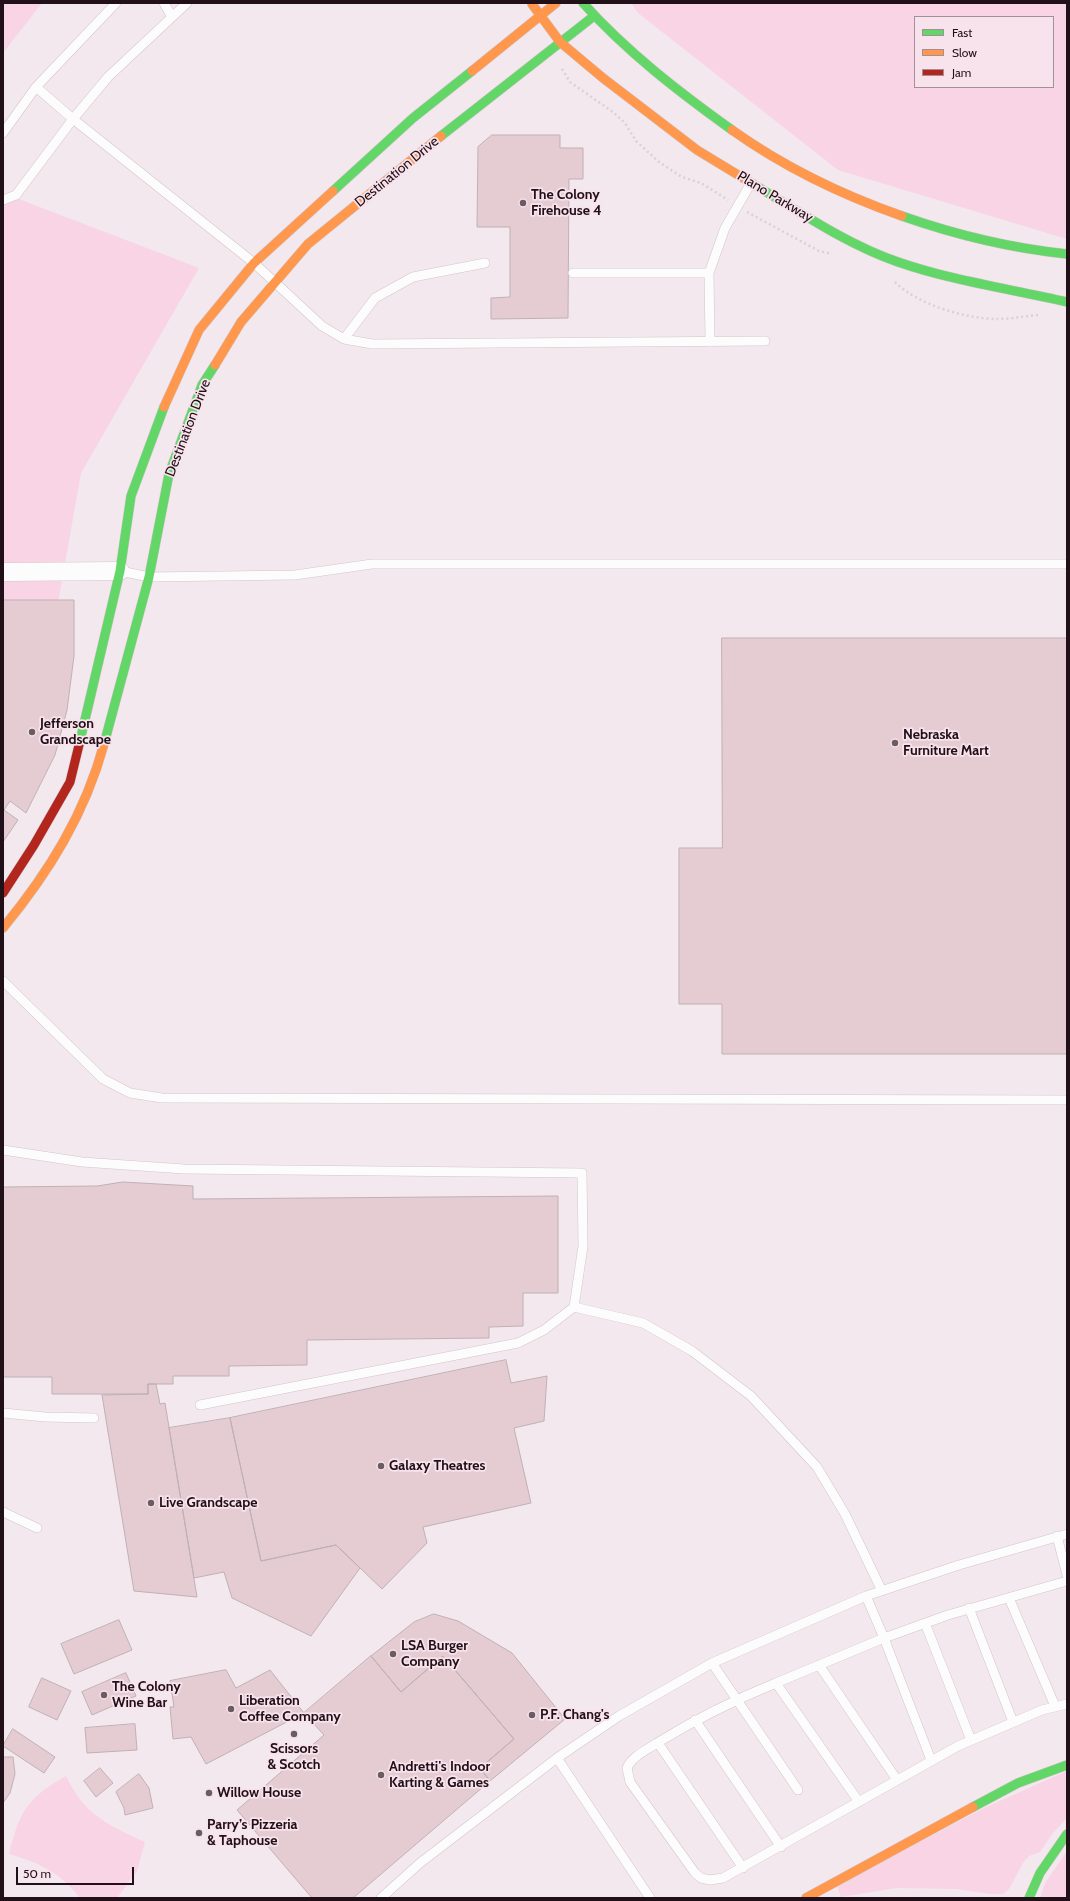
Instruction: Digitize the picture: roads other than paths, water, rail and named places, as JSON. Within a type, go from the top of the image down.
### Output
[{"type":"street","name":"Plano Parkway","points":[[532,3],[560,42],[603,78],[697,150],[849,241],[897,262],[937,274],[1067,302]]},
{"type":"street","name":"Destination Drive","points":[[3,893],[34,845],[70,782],[120,571],[131,496],[167,398],[199,330],[254,263],[413,118],[556,3]]},
{"type":"street","points":[[583,3],[610,34],[642,63],[727,126],[778,160],[853,197],[905,218],[1014,247],[1067,254]]},
{"type":"street","name":"Destination Drive","points":[[3,928],[32,893],[72,829],[100,759],[149,577],[169,474],[202,385],[241,322],[308,244],[453,126],[594,16]]},
{"type":"street","points":[[3,572],[120,571]]},
{"type":"street","points":[[806,1898],[1018,1783],[1067,1765]]},
{"type":"street","points":[[1029,1898],[1031,1890],[1054,1851],[1067,1834]]},
{"type":"lane","points":[[3,133],[36,87],[116,3]]},
{"type":"lane","points":[[164,3],[172,17]]},
{"type":"lane","points":[[3,200],[16,195],[108,77],[187,3]]},
{"type":"lane","points":[[36,87],[73,120],[254,263],[322,326],[344,339],[372,344],[765,341]]},
{"type":"lane","points":[[710,342],[709,273],[725,228],[751,183]]},
{"type":"lane","points":[[344,339],[374,298],[413,277],[485,264]]},
{"type":"lane","points":[[573,273],[709,273]]},
{"type":"lane","points":[[120,571],[149,577],[295,575],[372,564],[1067,564]]},
{"type":"lane","points":[[3,982],[103,1079],[130,1093],[162,1098],[1067,1100]]},
{"type":"lane","points":[[3,1150],[82,1162],[184,1169],[582,1173],[583,1246],[574,1307],[544,1330],[518,1342],[200,1405]]},
{"type":"lane","points":[[574,1307],[643,1323],[692,1351],[751,1396],[817,1467],[845,1514],[882,1591]]},
{"type":"lane","points":[[3,1413],[45,1417],[94,1418]]},
{"type":"lane","points":[[3,1512],[37,1528]]},
{"type":"lane","points":[[381,1898],[420,1864],[557,1758],[619,1716],[712,1663],[866,1596],[959,1565],[1067,1534]]},
{"type":"lane","points":[[1057,1536],[1067,1575]]},
{"type":"lane","points":[[1067,1581],[969,1608],[925,1623],[884,1638],[735,1700],[695,1720],[658,1743],[629,1763],[627,1768],[630,1782],[695,1873],[701,1878],[717,1880],[743,1868],[781,1847],[931,1760],[1013,1722],[1055,1706],[1067,1704]]},
{"type":"lane","points":[[866,1596],[884,1638],[931,1760]]},
{"type":"lane","points":[[1009,1598],[1055,1706]]},
{"type":"lane","points":[[969,1608],[1013,1722]]},
{"type":"lane","points":[[925,1623],[972,1740]]},
{"type":"lane","points":[[712,1663],[735,1700],[798,1790]]},
{"type":"lane","points":[[819,1665],[898,1780]]},
{"type":"lane","points":[[776,1683],[858,1802]]},
{"type":"lane","points":[[695,1720],[781,1847]]},
{"type":"lane","points":[[658,1743],[743,1868]]},
{"type":"lane","points":[[557,1758],[650,1898]]},
{"type":"place","name":"The Colony Firehouse 4","points":[[523,203]]},
{"type":"place","name":"Jefferson Grandscape","points":[[32,732]]},
{"type":"place","name":"Nebraska Furniture Mart","points":[[895,743]]},
{"type":"place","name":"Galaxy Theatres","points":[[381,1466]]},
{"type":"place","name":"Live Grandscape","points":[[151,1503]]},
{"type":"place","name":"LSA Burger Company","points":[[393,1654]]},
{"type":"place","name":"The Colony Wine Bar","points":[[104,1695]]},
{"type":"place","name":"Liberation Coffee Company","points":[[231,1709]]},
{"type":"place","name":"P.F. Chang's","points":[[532,1715]]},
{"type":"place","name":"Scissors & Scotch","points":[[294,1734]]},
{"type":"place","name":"Andretti's Indoor Karting & Games","points":[[381,1775]]},
{"type":"place","name":"Willow House","points":[[209,1793]]},
{"type":"place","name":"Parry’s Pizzeria & Taphouse","points":[[199,1833]]}]
